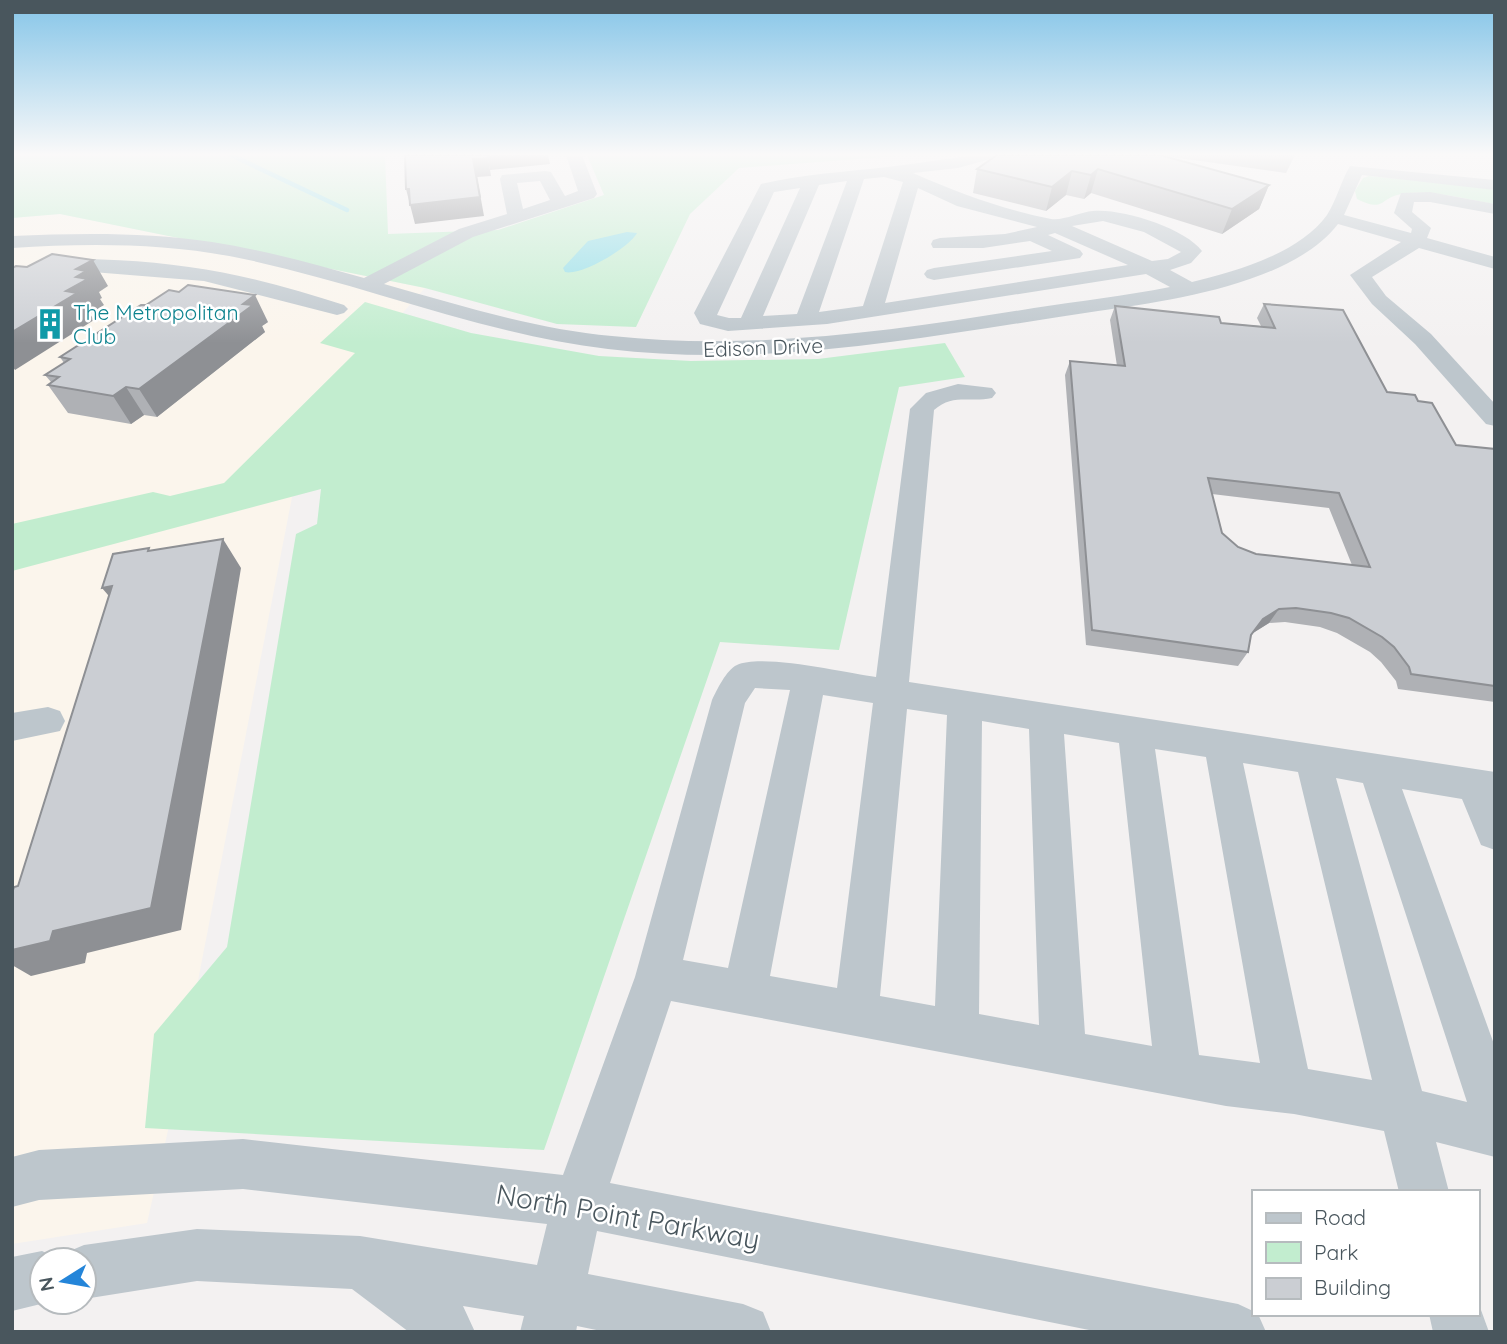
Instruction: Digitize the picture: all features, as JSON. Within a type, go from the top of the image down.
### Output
[{"type":"street","points":[[365,286],[466,233],[512,218]]},
{"type":"street","points":[[752,218],[705,313],[708,319],[728,325],[806,320],[872,311],[1176,263],[1186,259],[1192,251],[1185,243],[1172,237],[1113,218]]},
{"type":"street","points":[[749,323],[796,218]]},
{"type":"street","points":[[806,320],[843,218]]},
{"type":"street","points":[[872,311],[900,218]]},
{"type":"street","points":[[929,302],[945,218]]},
{"type":"street","points":[[1025,218],[1058,227],[1151,267],[1189,289]]},
{"type":"street","points":[[940,244],[1031,234],[1087,218]]},
{"type":"street","name":"Edison Drive","points":[[12,228],[75,231],[126,241],[221,250],[272,259],[488,321],[554,335],[611,343],[731,350],[864,341],[1189,289],[1231,278],[1282,258],[1315,238],[1333,218]]},
{"type":"street","points":[[1408,218],[1422,228],[1416,241],[1360,275],[1379,300],[1423,339],[1495,419]]},
{"type":"street","points":[[1331,222],[1392,242],[1416,241],[1495,263]]},
{"type":"street","points":[[1031,234],[1110,273]]},
{"type":"street","name":"Edison Drive","points":[[12,242],[126,241]]},
{"type":"street","points":[[934,274],[1073,254]]},
{"type":"street","points":[[32,264],[121,266],[187,272],[263,287],[337,309]]},
{"type":"street","points":[[856,1014],[922,408],[930,398],[949,392],[984,393]]},
{"type":"street","points":[[553,1313],[578,1202],[657,976],[729,700],[746,674],[809,679],[1485,786],[1495,833]]},
{"type":"street","points":[[745,993],[809,679]]},
{"type":"street","points":[[956,1032],[965,705]]},
{"type":"street","points":[[1046,718],[1063,1052]]},
{"type":"street","points":[[12,727],[48,721]]},
{"type":"street","points":[[1135,732],[1178,1073]]},
{"type":"street","points":[[1222,746],[1289,1087]]},
{"type":"street","points":[[1314,759],[1422,1190]]},
{"type":"street","points":[[1377,770],[1495,1115]]},
{"type":"street","points":[[657,976],[1226,1083],[1289,1087],[1401,1108],[1495,1133]]},
{"type":"street","name":"North Point Parkway","points":[[12,1182],[39,1175],[243,1164],[578,1202],[1238,1332]]},
{"type":"street","points":[[98,1270],[197,1255],[360,1263],[553,1313],[719,1330]]},
{"type":"street","points":[[360,1263],[441,1322],[447,1332]]},
{"type":"shaded area","points":[[12,218],[78,218],[425,288],[246,486],[294,487],[174,1104],[147,1223],[12,1244]]},
{"type":"green space","points":[[78,218],[387,218],[388,234],[498,230],[535,218],[688,218],[636,327],[557,324],[425,288]]},
{"type":"green space","points":[[365,302],[471,333],[599,356],[691,361],[818,359],[945,343],[965,377],[899,387],[839,650],[720,642],[544,1150],[145,1128],[154,1034],[227,947],[296,534],[317,524],[321,489],[12,571],[12,524],[153,492],[170,496],[224,483],[355,353],[320,343]]},
{"type":"water","points":[[627,232],[637,233],[615,253],[582,270],[565,272],[563,268],[588,241]]},
{"type":"building","points":[[52,254],[93,260],[76,269],[86,271],[76,277],[88,279],[66,291],[77,293],[12,332],[12,268],[27,267]]},
{"type":"building","points":[[188,285],[255,295],[243,304],[253,305],[139,389],[126,387],[113,396],[48,385],[59,377],[45,375],[70,359],[60,357],[141,305],[146,305],[169,290],[179,292]]},
{"type":"building","points":[[1264,304],[1343,310],[1387,392],[1415,395],[1418,401],[1432,403],[1456,445],[1495,449],[1495,686],[1411,674],[1394,647],[1349,618],[1296,608],[1279,609],[1263,619],[1251,635],[1248,652],[1092,630],[1070,361],[1125,366],[1115,306],[1219,317],[1221,323],[1275,328]],"holes":[[[1208,478],[1339,493],[1370,567],[1256,554],[1238,547],[1222,533]]]},
{"type":"building","points":[[223,539],[151,908],[53,931],[50,941],[12,950],[12,893],[14,887],[18,886],[112,586],[102,588],[113,554]]},
{"type":"place","name":"The Metropolitan Club","points":[[50,324]]}]
